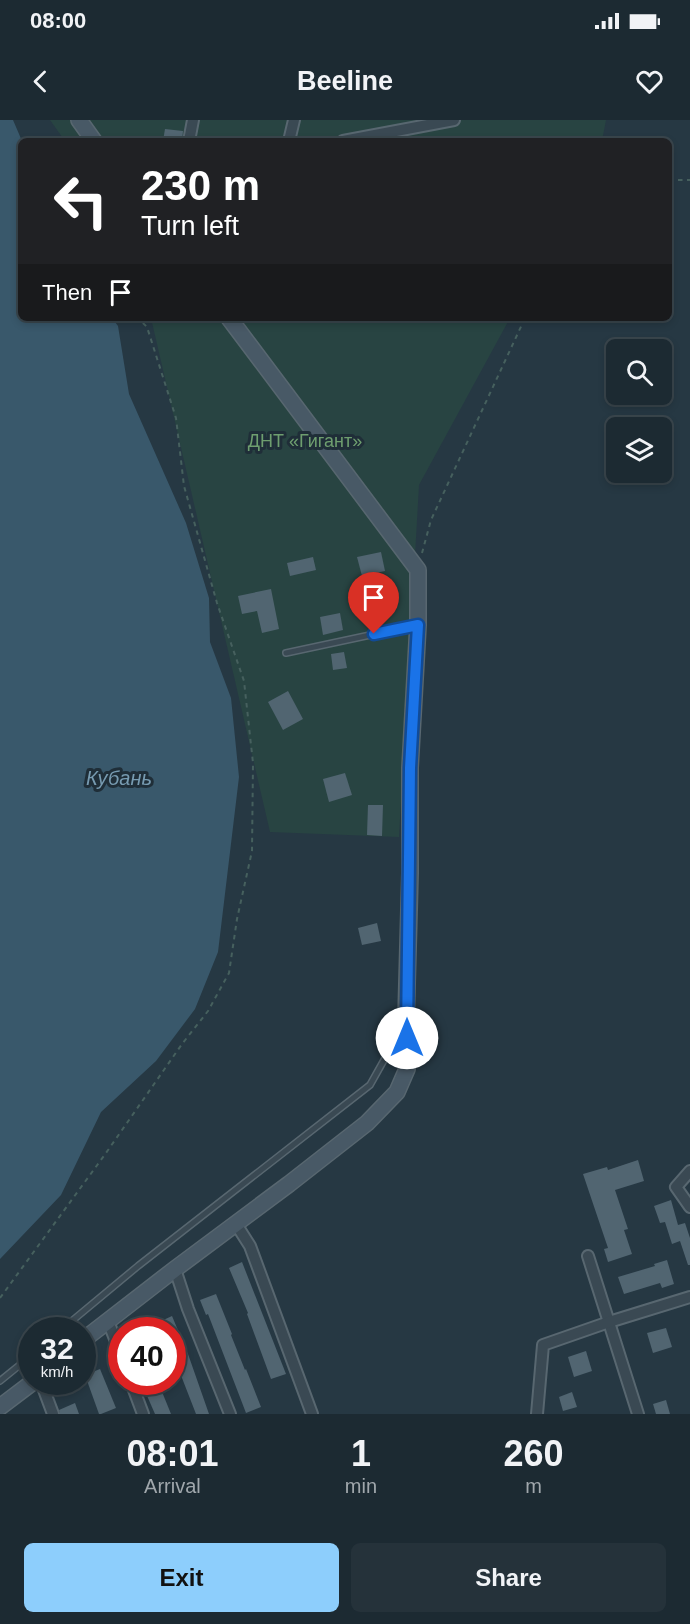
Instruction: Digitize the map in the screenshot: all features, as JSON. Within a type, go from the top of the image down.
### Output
[{"type":"street","points":[[79,120],[92,138]]},
{"type":"street","points":[[190,138],[193,120]]},
{"type":"street","points":[[290,138],[294,120]]},
{"type":"street","points":[[354,138],[400,125],[454,120]]},
{"type":"street","points":[[113,1317],[367,1123],[397,1092],[407,1069],[410,768],[418,625],[417,570],[232,321]]},
{"type":"street","points":[[690,1172],[676,1187],[690,1207]]},
{"type":"street","points":[[236,1224],[250,1246],[312,1414]]},
{"type":"street","points":[[588,1256],[638,1414]]},
{"type":"street","points":[[175,1269],[188,1309],[230,1414]]},
{"type":"street","points":[[537,1414],[543,1345],[690,1297]]},
{"type":"street","points":[[96,1330],[108,1321]]},
{"type":"street","points":[[0,1407],[18,1393]]},
{"type":"street","points":[[46,1395],[53,1414]]},
{"type":"street","points":[[136,1395],[143,1414]]},
{"type":"lane","points":[[286,653],[418,625]]},
{"type":"lane","points":[[77,1317],[146,1260],[370,1086],[406,1021]]},
{"type":"lane","points":[[0,1381],[18,1366]]},
{"type":"path","points":[[672,180],[690,180]]},
{"type":"path","points":[[0,1298],[208,1011],[229,973],[237,919],[252,851],[253,763],[244,681],[217,603],[184,486],[176,418],[147,327],[141,321]]},
{"type":"path","points":[[417,570],[431,520],[524,321]]},
{"type":"green space","points":[[50,120],[606,120],[603,138],[63,138]]},
{"type":"green space","name":"ДНТ «Гигант»","points":[[152,321],[508,321],[419,485],[399,837],[270,832]]},
{"type":"water","name":"Кубань","points":[[0,120],[13,120],[21,138],[18,138],[18,321],[114,321],[118,326],[129,394],[186,523],[209,598],[210,642],[231,698],[239,777],[218,952],[195,1009],[156,1061],[101,1112],[61,1195],[0,1259]]},
{"type":"building","points":[[165,129],[183,131],[182,138],[164,138]]},
{"type":"building","points":[[381,552],[385,571],[362,576],[357,557]]},
{"type":"building","points":[[313,557],[316,570],[290,576],[287,563]]},
{"type":"building","points":[[271,589],[279,629],[262,633],[257,611],[242,614],[238,596]]},
{"type":"building","points":[[340,613],[343,630],[323,635],[320,617]]},
{"type":"building","points":[[344,652],[347,668],[333,670],[331,654]]},
{"type":"building","points":[[288,691],[303,719],[283,730],[268,702]]},
{"type":"building","points":[[345,773],[352,795],[329,802],[323,779]]},
{"type":"building","points":[[368,805],[383,805],[382,836],[367,835]]},
{"type":"building","points":[[377,923],[381,941],[362,945],[358,928]]},
{"type":"building","points":[[638,1160],[644,1181],[615,1190],[628,1229],[624,1230],[632,1254],[608,1262],[604,1249],[608,1248],[583,1174],[607,1167],[608,1170]]},
{"type":"building","points":[[671,1200],[678,1225],[685,1223],[690,1238],[690,1265],[688,1265],[680,1241],[672,1244],[665,1222],[660,1223],[654,1206]]},
{"type":"building","points":[[667,1260],[674,1284],[662,1288],[660,1283],[624,1294],[618,1277]]},
{"type":"building","points":[[242,1262],[286,1374],[271,1379],[248,1313],[229,1268]]},
{"type":"building","points":[[216,1294],[261,1407],[246,1413],[208,1314],[206,1315],[200,1300]]},
{"type":"building","points":[[666,1328],[672,1347],[653,1353],[647,1333]]},
{"type":"building","points":[[186,1349],[209,1414],[196,1414],[186,1388]]},
{"type":"building","points":[[586,1351],[592,1371],[574,1377],[568,1357]]},
{"type":"building","points":[[100,1369],[108,1388],[108,1395],[111,1395],[116,1408],[101,1414],[99,1414],[92,1395],[96,1395],[96,1371]]},
{"type":"building","points":[[572,1392],[577,1407],[563,1411],[559,1397]]},
{"type":"building","points":[[147,1395],[163,1395],[171,1414],[155,1414]]},
{"type":"building","points":[[666,1400],[670,1414],[656,1414],[653,1404]]},
{"type":"building","points":[[75,1403],[79,1414],[60,1414],[59,1410]]},
{"type":"route","points":[[374,634],[418,625],[410,768],[407,1038]]}]
